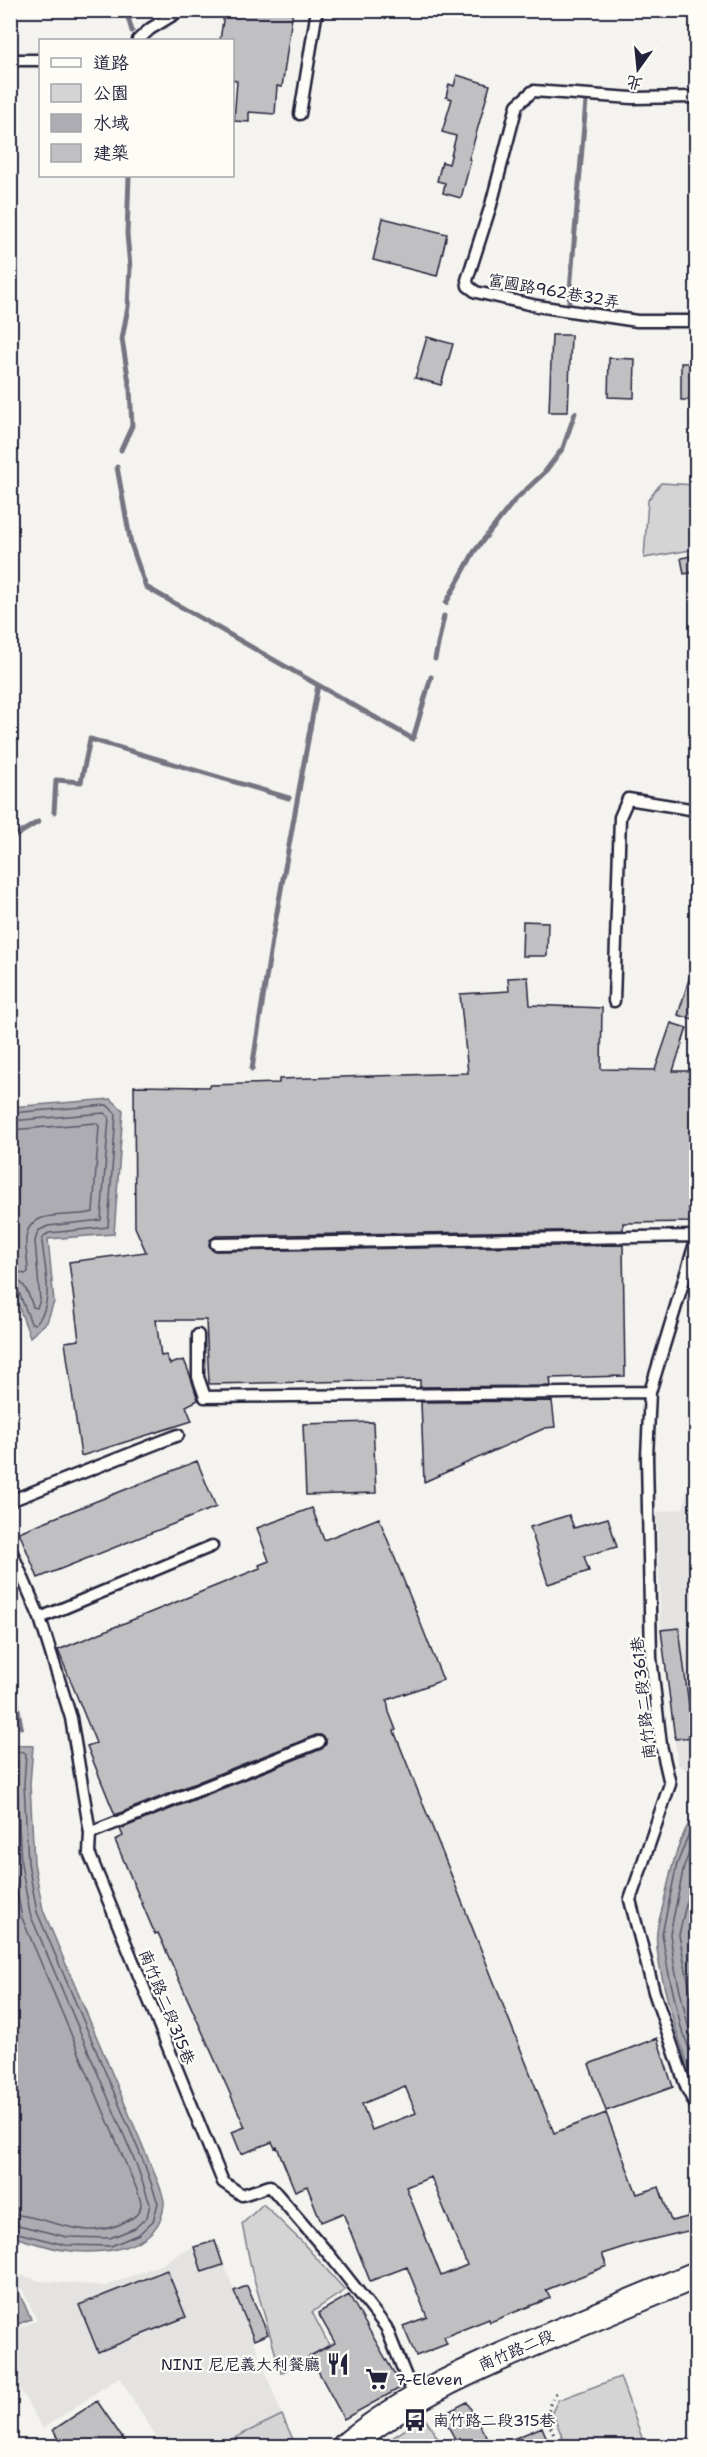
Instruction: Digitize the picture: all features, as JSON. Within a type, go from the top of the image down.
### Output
[{"type":"street","name":"南竹路二段","points":[[346,2446],[415,2400],[471,2369],[696,2275]]},
{"type":"lane","points":[[139,39],[150,29],[181,10]]},
{"type":"lane","points":[[300,114],[317,10]]},
{"type":"lane","points":[[10,60],[39,60]]},
{"type":"lane","name":"富國路962巷32弄","points":[[696,97],[632,98],[533,91],[528,94],[517,105],[491,205],[467,280],[468,286],[476,292],[537,306],[637,321],[696,321]]},
{"type":"lane","points":[[614,1001],[620,818],[628,799],[696,810]]},
{"type":"lane","points":[[216,1244],[696,1238]]},
{"type":"lane","name":"南竹路二段361巷","points":[[696,1238],[650,1392],[647,1457],[651,1658],[661,1745],[670,1784],[630,1900],[654,1992],[687,2089],[696,2106]]},
{"type":"lane","points":[[198,1335],[198,1377],[206,1396],[650,1392]]},
{"type":"lane","points":[[10,1501],[178,1435]]},
{"type":"lane","points":[[40,1618],[212,1546]]},
{"type":"lane","points":[[10,1548],[40,1618],[71,1718],[90,1833],[319,1742]]},
{"type":"lane","name":"南竹路二段315巷","points":[[90,1833],[89,1853],[223,2182],[242,2194],[270,2186],[332,2258],[386,2327],[415,2400]]},
{"type":"path","points":[[556,2393],[550,2401],[546,2414],[559,2446]]},
{"type":"shaded area","points":[[696,1455],[696,1767],[692,1772],[678,1765],[661,1630],[657,1513],[683,1508]]},
{"type":"shaded area","points":[[215,2241],[282,2415],[218,2446],[162,2446],[119,2377],[43,2429],[11,2374],[11,2332],[37,2320],[22,2289],[11,2284],[11,2272],[40,2281],[105,2286],[162,2264],[183,2251]]},
{"type":"green space","points":[[661,483],[696,485],[696,549],[644,558],[648,500]]},
{"type":"green space","points":[[263,2204],[302,2242],[345,2290],[312,2312],[329,2345],[281,2373],[252,2272],[242,2224]]},
{"type":"green space","points":[[620,2377],[645,2446],[566,2446],[552,2412],[558,2400]]},
{"type":"green space","points":[[282,2415],[296,2446],[218,2446]]},
{"type":"green space","points":[[424,2417],[443,2446],[380,2446]]},
{"type":"water","points":[[111,1099],[123,1110],[114,1234],[48,1239],[54,1302],[47,1322],[30,1337],[11,1286],[11,1107]]},
{"type":"water","points":[[11,1745],[33,1746],[30,1784],[34,1863],[43,1910],[163,2194],[164,2204],[160,2219],[152,2231],[140,2240],[110,2250],[78,2252],[44,2246],[11,2236]]},
{"type":"water","points":[[696,1811],[696,2082],[683,2052],[664,1985],[659,1964],[657,1932],[680,1843]]},
{"type":"water","points":[[10,2289],[19,2292],[31,2319],[11,2327]]},
{"type":"building","points":[[238,10],[293,10],[282,87],[277,86],[275,114],[249,112],[249,122],[234,121],[237,81],[234,80],[234,39],[220,39],[224,14],[238,16]]},
{"type":"building","points":[[457,75],[490,85],[469,159],[471,160],[461,198],[443,193],[445,183],[437,181],[442,162],[449,164],[456,136],[442,132],[452,99],[446,97],[449,84],[454,86]]},
{"type":"building","points":[[383,218],[447,234],[437,276],[373,260]]},
{"type":"building","points":[[552,335],[571,335],[568,412],[549,412]]},
{"type":"building","points":[[427,337],[453,344],[441,385],[415,378]]},
{"type":"building","points":[[609,358],[635,359],[634,398],[608,397]]},
{"type":"building","points":[[681,363],[696,363],[696,400],[681,400]]},
{"type":"building","points":[[696,555],[696,572],[684,574],[681,558]]},
{"type":"building","points":[[523,921],[548,922],[547,956],[522,956]]},
{"type":"building","points":[[693,966],[696,967],[696,1020],[678,1015]]},
{"type":"building","points":[[528,977],[530,1005],[602,1008],[601,1069],[655,1070],[671,1023],[687,1028],[673,1071],[696,1071],[695,1222],[623,1223],[623,1230],[216,1236],[210,1240],[209,1245],[212,1250],[216,1251],[623,1245],[625,1376],[550,1378],[551,1386],[420,1387],[420,1380],[209,1384],[206,1320],[156,1320],[161,1356],[166,1355],[170,1364],[184,1360],[190,1375],[198,1400],[186,1406],[192,1421],[81,1456],[65,1342],[79,1340],[69,1262],[146,1252],[135,1227],[134,1086],[209,1087],[209,1085],[279,1083],[279,1079],[468,1073],[460,994],[509,991],[508,978]]},
{"type":"building","points":[[552,1401],[555,1427],[545,1428],[424,1482],[421,1402]]},
{"type":"building","points":[[373,1422],[376,1493],[306,1495],[303,1424]]},
{"type":"building","points":[[197,1461],[216,1507],[38,1578],[19,1532]]},
{"type":"building","points":[[312,1508],[324,1540],[379,1518],[443,1680],[387,1700],[396,1730],[394,1731],[554,2133],[606,2113],[637,2194],[659,2187],[671,2221],[696,2215],[696,2229],[602,2254],[607,2266],[546,2290],[550,2298],[490,2322],[489,2319],[444,2337],[447,2344],[416,2356],[403,2326],[427,2317],[407,2267],[370,2281],[343,2213],[321,2222],[307,2186],[295,2191],[277,2147],[275,2148],[272,2142],[241,2154],[232,2132],[245,2127],[158,1933],[155,1934],[115,1840],[123,1836],[120,1829],[322,1749],[326,1744],[326,1739],[321,1735],[316,1735],[115,1815],[87,1746],[96,1743],[58,1650],[260,1568],[259,1565],[269,1561],[257,1528]],"holes":[[[405,2086],[416,2113],[372,2130],[362,2104]],[[431,2177],[467,2265],[441,2276],[406,2187]]]},
{"type":"building","points":[[569,1515],[574,1528],[608,1518],[617,1547],[584,1556],[589,1571],[548,1584],[530,1527]]},
{"type":"building","points":[[679,1628],[693,1737],[675,1739],[661,1630]]},
{"type":"building","points":[[657,2038],[673,2087],[606,2111],[589,2064]]},
{"type":"building","points":[[215,2241],[223,2265],[202,2272],[194,2247]]},
{"type":"building","points":[[167,2270],[186,2317],[98,2352],[79,2305]]},
{"type":"building","points":[[247,2286],[268,2334],[254,2340],[234,2291]]},
{"type":"building","name":"NINI 尼尼義大利餐廳","points":[[349,2295],[402,2387],[344,2419],[310,2356],[335,2343],[318,2313]]},
{"type":"building","points":[[97,2401],[128,2446],[64,2446],[53,2430]]},
{"type":"building","points":[[467,2402],[491,2446],[459,2446],[442,2415]]},
{"type":"building","points":[[542,2427],[550,2446],[496,2446]]},
{"type":"waterway","points":[[126,10],[132,31]]},
{"type":"waterway","points":[[569,302],[586,101]]},
{"type":"waterway","points":[[121,450],[132,426],[130,389],[122,339],[128,307],[130,267],[127,234],[129,177]]},
{"type":"waterway","points":[[446,603],[474,552],[514,501],[544,473],[563,448],[575,413]]},
{"type":"waterway","points":[[117,467],[131,544],[146,587],[318,685],[273,934],[252,1069]]},
{"type":"waterway","points":[[435,659],[444,616]]},
{"type":"waterway","points":[[318,685],[413,739],[431,677]]},
{"type":"waterway","points":[[54,812],[56,780],[81,782],[90,739],[289,798]]},
{"type":"waterway","points":[[10,839],[38,822]]},
{"type":"waterway","points":[[10,1663],[21,1727]]},
{"type":"place","name":"NINI 尼尼義大利餐廳","points":[[338,2364]]},
{"type":"place","name":"7-Eleven","points":[[377,2379]]},
{"type":"place","name":"南竹路二段315巷","points":[[415,2420]]}]
